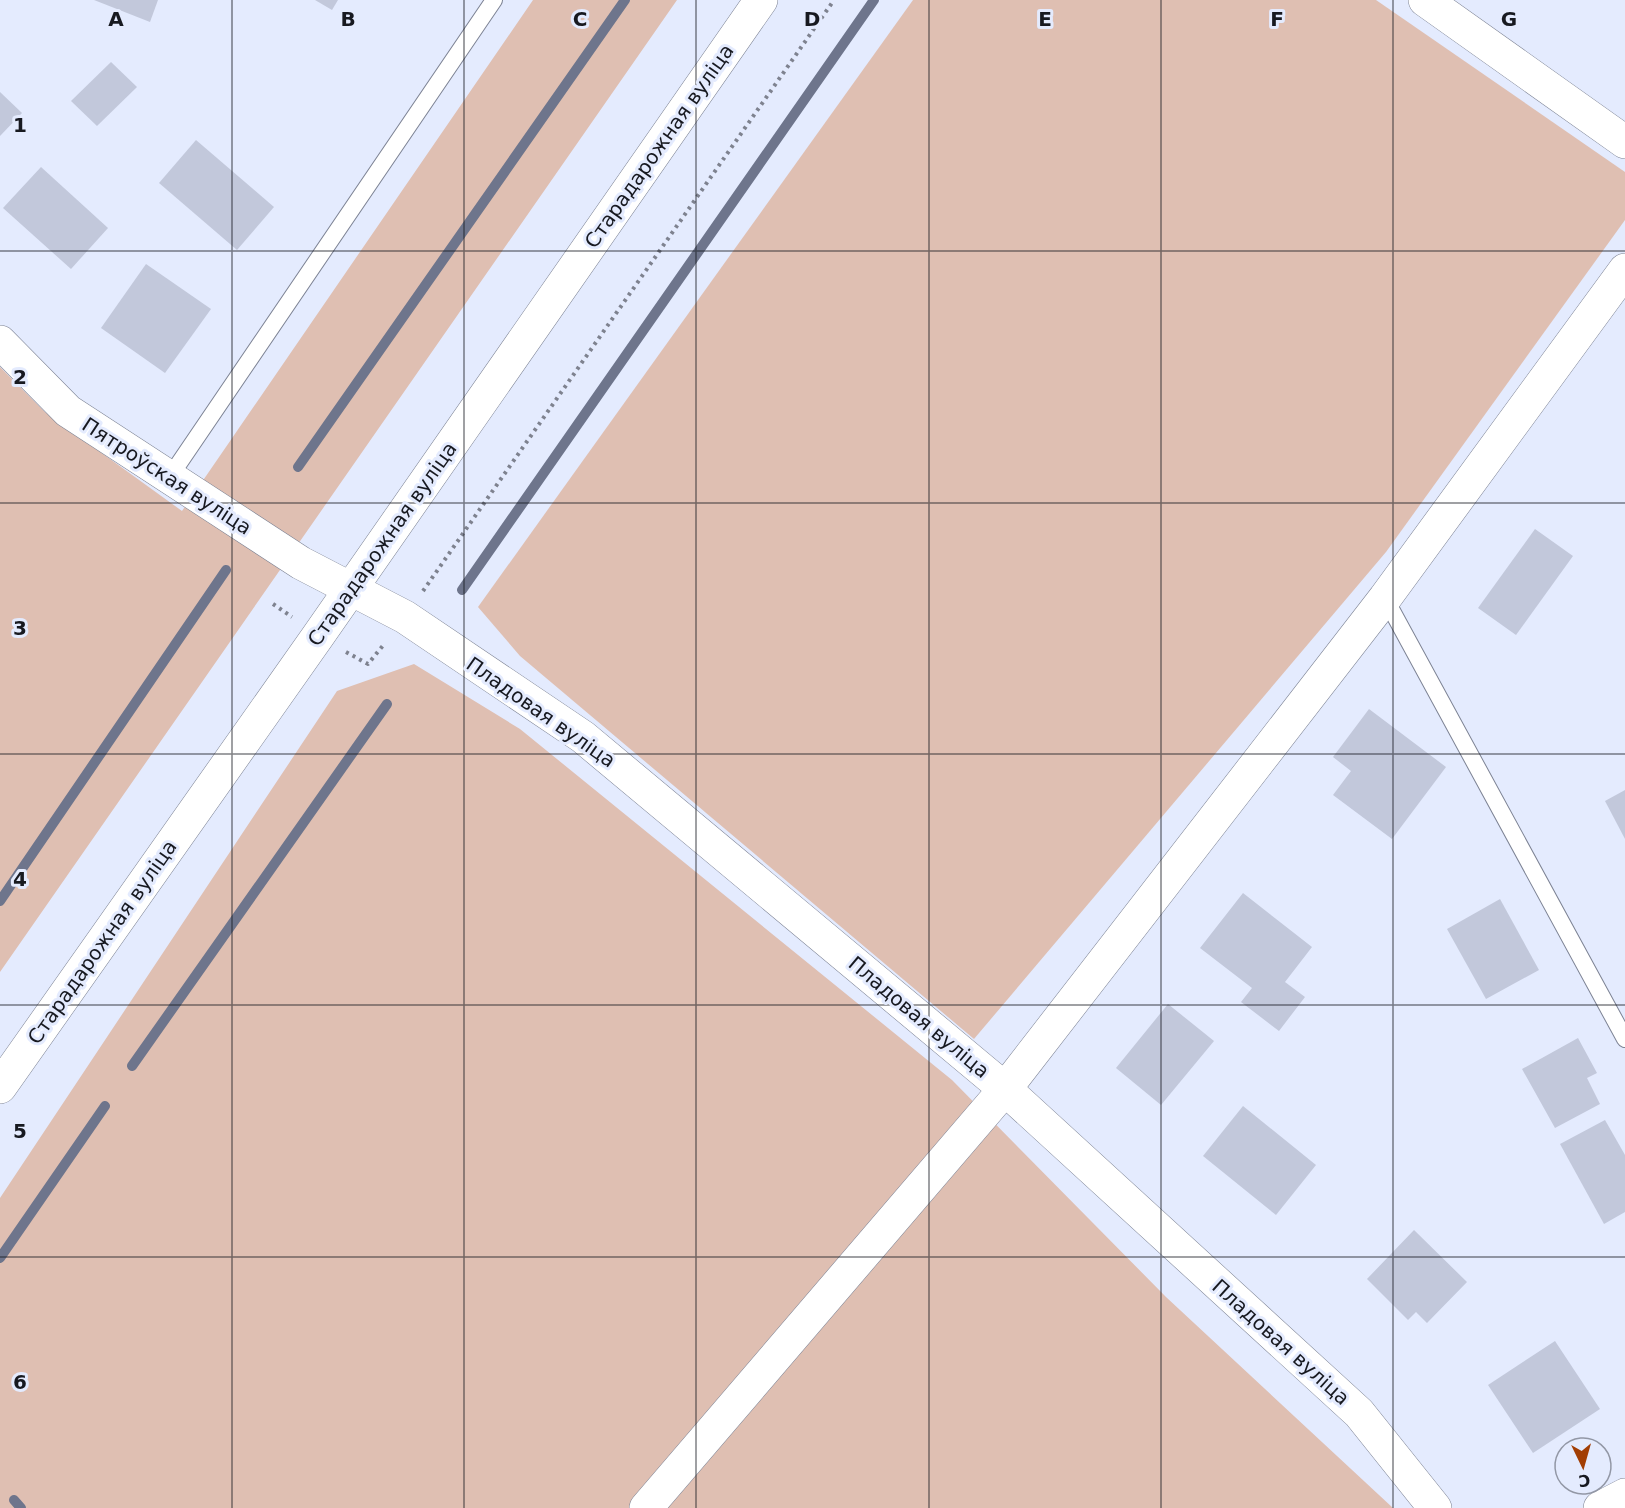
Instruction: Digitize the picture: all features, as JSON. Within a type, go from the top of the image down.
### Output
[{"type":"street","name":"Старадарожная вуліца","points":[[0,1087],[318,636],[761,0]]},
{"type":"street","points":[[1425,0],[1625,142]]},
{"type":"street","points":[[646,1508],[1005,1089],[1385,598],[1625,270]]},
{"type":"street","name":"Пятроўская вуліца","points":[[0,342],[68,411],[301,563],[351,588]]},
{"type":"street","name":"Пладовая вуліца","points":[[351,588],[405,617],[583,736],[1005,1089],[1359,1413],[1435,1508]]},
{"type":"street","points":[[1600,1508],[1625,1495]]},
{"type":"lane","points":[[170,478],[494,0]]},
{"type":"lane","points":[[1385,598],[1625,1039]]},
{"type":"path","points":[[273,604],[318,636],[368,664],[405,617],[834,0]]},
{"type":"shaded area","points":[[533,0],[677,0],[0,972],[0,367],[45,412],[182,511]]},
{"type":"shaded area","points":[[913,0],[1376,0],[1625,172],[1625,220],[1386,552],[974,1039],[520,656],[478,607]]},
{"type":"shaded area","points":[[414,664],[520,729],[952,1080],[1166,1297],[1393,1508],[0,1508],[0,1198],[337,691]]},
{"type":"building","points":[[94,0],[158,0],[150,22]]},
{"type":"building","points":[[315,0],[338,0],[332,10]]},
{"type":"building","points":[[111,62],[137,87],[97,126],[71,101]]},
{"type":"building","points":[[0,92],[22,113],[0,136]]},
{"type":"building","points":[[196,140],[274,207],[237,250],[159,183]]},
{"type":"building","points":[[41,167],[108,228],[71,269],[3,208]]},
{"type":"building","points":[[146,264],[211,309],[165,373],[101,328]]},
{"type":"building","points":[[1535,529],[1573,556],[1516,635],[1478,608]]},
{"type":"building","points":[[1369,709],[1446,767],[1392,839],[1333,795],[1351,771],[1333,757]]},
{"type":"building","points":[[1625,790],[1625,839],[1605,801]]},
{"type":"building","points":[[1243,893],[1312,947],[1285,982],[1305,997],[1279,1031],[1241,1002],[1252,988],[1200,948]]},
{"type":"building","points":[[1500,899],[1539,970],[1486,999],[1447,929]]},
{"type":"building","points":[[1168,1004],[1214,1041],[1161,1105],[1116,1068]]},
{"type":"building","points":[[1578,1038],[1597,1073],[1587,1078],[1600,1104],[1555,1128],[1522,1069]]},
{"type":"building","points":[[1243,1106],[1316,1165],[1276,1215],[1203,1156]]},
{"type":"building","points":[[1605,1120],[1625,1155],[1625,1212],[1604,1224],[1560,1144]]},
{"type":"building","points":[[1414,1230],[1467,1282],[1427,1323],[1416,1312],[1408,1320],[1367,1279]]},
{"type":"building","points":[[1555,1341],[1600,1409],[1559,1436],[1553,1436],[1553,1440],[1533,1453],[1488,1385]]},
{"type":"waterway","points":[[298,467],[625,0]]},
{"type":"waterway","points":[[462,590],[874,0]]},
{"type":"waterway","points":[[0,901],[226,570]]},
{"type":"waterway","points":[[132,1066],[387,704]]},
{"type":"waterway","points":[[0,1258],[105,1106]]},
{"type":"waterway","points":[[14,1500],[21,1508]]}]
